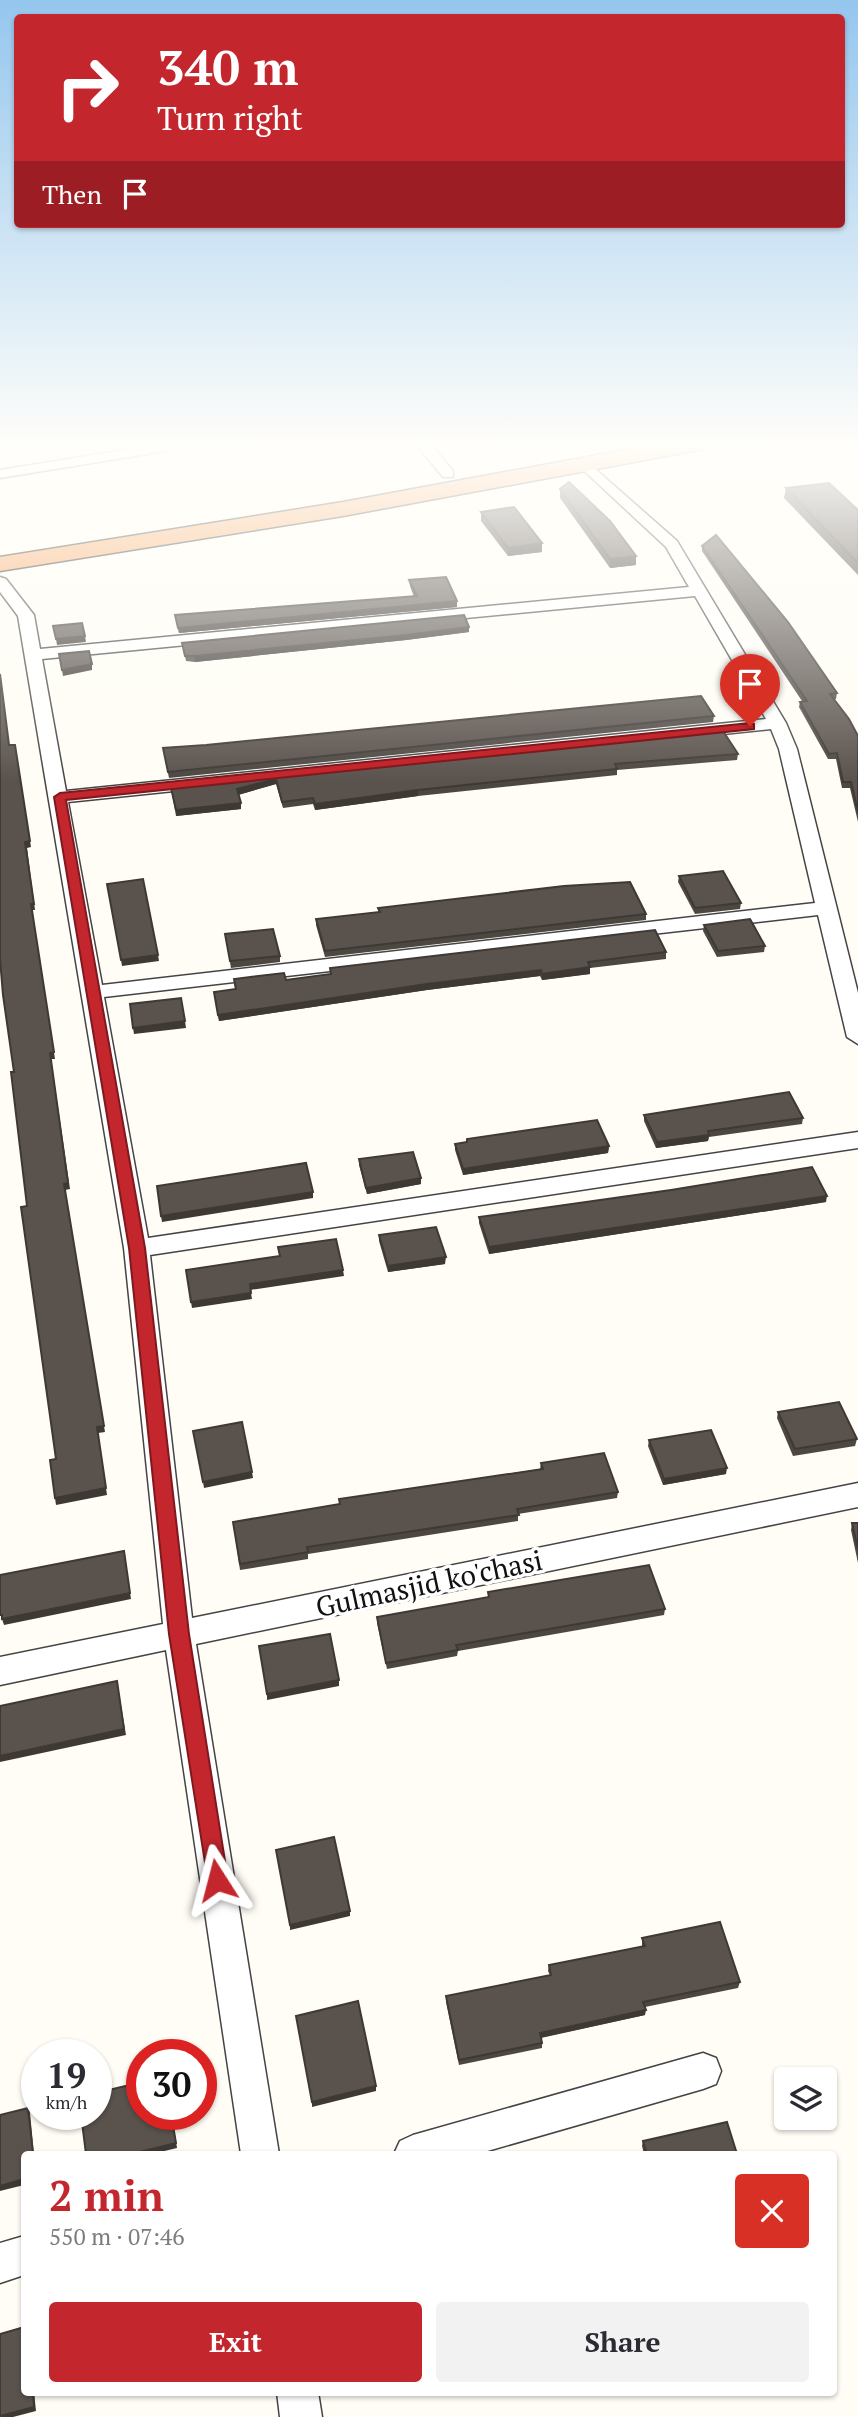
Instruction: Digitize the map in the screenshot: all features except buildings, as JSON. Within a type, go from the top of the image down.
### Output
[{"type":"highway","points":[[0,564],[57,555]]},
{"type":"street","points":[[677,555],[777,723],[788,749],[858,1037]]},
{"type":"street","points":[[0,582],[26,615],[137,1248],[179,1634],[260,2151]]},
{"type":"street","points":[[34,655],[699,591]]},
{"type":"street","points":[[60,797],[777,723]]},
{"type":"street","points":[[93,992],[826,908]]},
{"type":"street","points":[[137,1248],[858,1140]]},
{"type":"street","name":"Gulmasjid ko'chasi","points":[[0,1671],[858,1495]]},
{"type":"street","points":[[424,2151],[704,2071]]},
{"type":"street","points":[[0,2263],[21,2257]]},
{"type":"street","points":[[298,2396],[301,2417]]},
{"type":"route","points":[[217,1880],[179,1634],[137,1248],[60,797],[750,726]]}]
